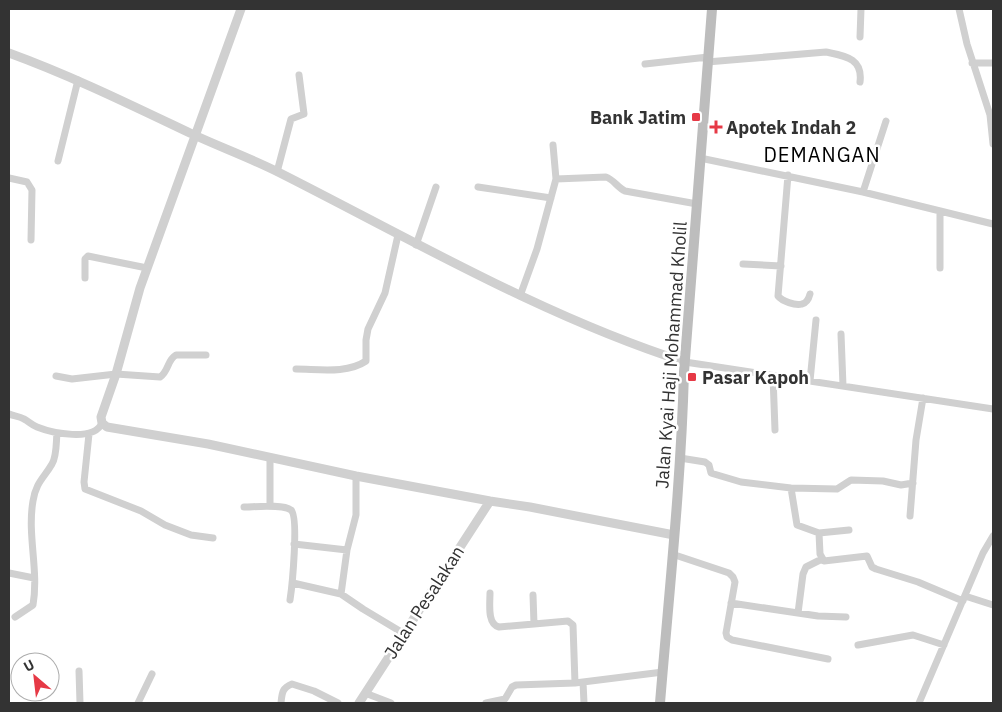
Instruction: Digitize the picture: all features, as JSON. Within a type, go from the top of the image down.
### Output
[{"type":"main road","name":"Jalan Kyai Haji Mohammad Kholil","points":[[660,703],[680,458],[685,362],[712,9]]},
{"type":"street","points":[[242,9],[194,135],[147,268],[116,374],[101,417],[102,423],[107,427],[208,444],[356,476],[548,510],[674,535]]},
{"type":"street","points":[[860,37],[861,9]]},
{"type":"street","points":[[959,9],[972,63],[990,115],[993,144]]},
{"type":"street","points":[[645,64],[826,52],[845,56],[854,61],[861,74],[860,82]]},
{"type":"street","points":[[9,53],[78,80],[277,172],[416,245],[520,296],[647,350],[685,362],[993,409]]},
{"type":"street","points":[[972,63],[993,63]]},
{"type":"street","points":[[277,172],[291,119],[304,114],[299,76]]},
{"type":"street","points":[[58,161],[78,80]]},
{"type":"street","points":[[863,192],[886,121]]},
{"type":"street","points":[[520,296],[537,249],[556,179],[553,145]]},
{"type":"street","points":[[700,158],[863,192],[993,224]]},
{"type":"street","points":[[788,176],[778,292],[782,301],[804,304],[810,294]]},
{"type":"street","points":[[556,179],[606,177],[610,178],[625,191],[697,204]]},
{"type":"street","points":[[9,178],[27,182],[32,190],[31,240]]},
{"type":"street","points":[[478,187],[551,198]]},
{"type":"street","points":[[416,245],[436,188]]},
{"type":"street","points":[[940,211],[940,268]]},
{"type":"street","points":[[296,369],[347,368],[360,366],[366,361],[368,329],[385,293],[398,235]]},
{"type":"street","points":[[85,278],[85,259],[88,256],[147,268]]},
{"type":"street","points":[[743,264],[781,266]]},
{"type":"street","points":[[810,380],[816,320]]},
{"type":"street","points":[[841,334],[843,386]]},
{"type":"street","points":[[56,376],[72,379],[116,374],[160,377],[165,374],[170,360],[176,354],[206,355]]},
{"type":"street","points":[[773,376],[775,430]]},
{"type":"street","points":[[910,516],[916,440],[923,398]]},
{"type":"street","points":[[9,414],[22,418],[37,427],[57,433],[89,434],[94,432],[102,423]]},
{"type":"street","points":[[15,616],[33,605],[35,592],[33,501],[39,480],[54,460],[57,433]]},
{"type":"street","points":[[89,434],[84,482],[85,489],[141,511],[165,525],[191,535],[213,538]]},
{"type":"street","points":[[270,458],[270,506]]},
{"type":"street","points":[[680,458],[705,462],[711,473],[741,482],[791,488],[837,489],[851,480],[883,481],[901,484],[913,483]]},
{"type":"street","points":[[341,594],[347,550],[356,515],[356,476]]},
{"type":"street","points":[[791,488],[797,525],[819,533],[849,530]]},
{"type":"street","name":"Jalan Pesalakan","points":[[359,703],[490,501]]},
{"type":"street","points":[[244,507],[270,506],[291,511],[294,515],[293,583],[290,600]]},
{"type":"street","points":[[819,533],[822,559]]},
{"type":"street","points":[[919,703],[983,553],[993,536]]},
{"type":"street","points":[[294,544],[347,550]]},
{"type":"street","points":[[672,554],[729,573],[733,577],[735,582],[726,633],[727,637],[732,640],[828,659]]},
{"type":"street","points":[[798,613],[803,574],[806,567],[822,559],[828,561],[867,556],[872,567],[876,569],[964,599],[993,605]]},
{"type":"street","points":[[9,573],[34,578]]},
{"type":"street","points":[[293,583],[341,594],[362,609],[403,633]]},
{"type":"street","points":[[490,593],[491,622],[499,628],[568,621],[573,625],[575,683]]},
{"type":"street","points":[[533,595],[534,624]]},
{"type":"street","points":[[731,603],[846,618]]},
{"type":"street","points":[[858,645],[913,636],[944,645]]},
{"type":"street","points":[[79,671],[80,703]]},
{"type":"street","points":[[486,703],[505,699],[516,685],[575,683],[662,672]]},
{"type":"street","points":[[138,703],[152,674]]},
{"type":"street","points":[[583,682],[584,703]]},
{"type":"street","points":[[281,703],[283,690],[292,684],[314,691],[338,703]]},
{"type":"street","points":[[365,693],[391,703]]},
{"type":"place","name":"Bank Jatim","points":[[696,117]]},
{"type":"place","name":"Apotek Indah 2","points":[[716,127]]},
{"type":"place","name":"Pasar Kapoh","points":[[692,377]]},
{"type":"district","name":"DEMANGAN","points":[[822,154]]}]
